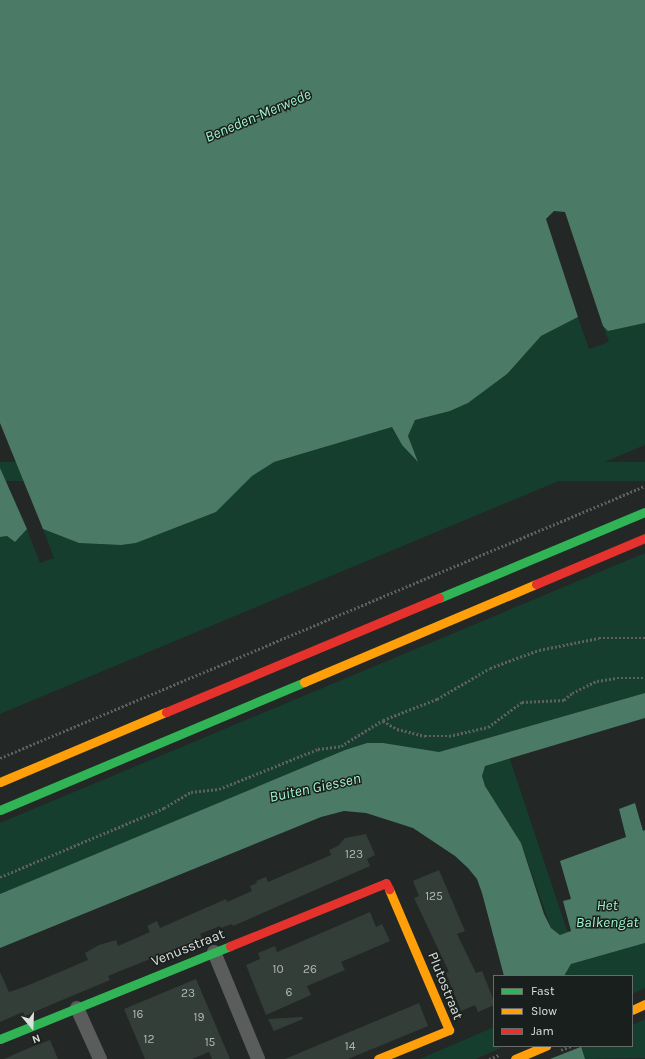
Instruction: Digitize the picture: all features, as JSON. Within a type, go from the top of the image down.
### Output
[{"type":"main road","points":[[0,782],[645,512]]},
{"type":"main road","points":[[0,810],[645,538]]},
{"type":"main road","name":"Venusstraat","points":[[0,1039],[386,882]]},
{"type":"main road","name":"Plutostraat","points":[[378,1059],[449,1030],[386,882]]},
{"type":"main road","points":[[633,1010],[645,1004]]},
{"type":"main road","points":[[515,1059],[544,1047]]},
{"type":"street","points":[[214,952],[258,1059]]},
{"type":"street","points":[[77,1008],[100,1059]]},
{"type":"path","points":[[0,758],[645,486]]},
{"type":"path","points":[[0,877],[164,808],[191,792],[219,789],[318,749],[341,746],[383,720],[438,699],[490,668],[539,650],[599,638],[645,638]]},
{"type":"path","points":[[383,720],[397,729],[426,736],[449,736],[488,727],[522,702],[564,700],[572,693],[597,681],[617,678],[645,678]]},
{"type":"shaded area","points":[[578,317],[589,349],[609,342],[603,326],[608,331],[645,323],[645,445],[0,714],[0,537],[7,536],[15,542],[27,529],[40,563],[54,558],[43,529],[79,543],[121,545],[136,543],[216,512],[252,476],[274,462],[392,427],[402,445],[417,461],[408,436],[415,420],[450,411],[468,403],[507,374],[541,336]]},
{"type":"shaded area","points":[[0,462],[645,462],[645,481],[0,481]]},
{"type":"shaded area","points":[[645,553],[645,693],[439,752],[367,743],[345,750],[0,894],[0,823]]},
{"type":"shaded area","points":[[510,759],[567,930],[571,931],[560,935],[551,928],[521,843],[485,786],[482,776],[485,765]]},
{"type":"shaded area","points":[[645,943],[645,988],[633,994],[633,975],[565,975],[571,964]]},
{"type":"shaded area","points":[[645,1019],[645,1058],[585,1059],[582,1047],[633,1047],[633,1025]]},
{"type":"shaded area","points":[[493,1027],[493,1047],[503,1047],[476,1059],[420,1059]]},
{"type":"water","name":"Beneden-Merwede","points":[[0,0],[645,0],[645,323],[608,331],[603,326],[565,212],[554,211],[546,219],[578,317],[541,336],[507,374],[468,403],[450,411],[415,420],[408,436],[418,462],[402,445],[392,427],[274,462],[252,476],[216,512],[136,543],[121,545],[79,543],[43,529],[0,423]]},
{"type":"water","points":[[0,468],[27,529],[15,542],[7,536],[0,537]]},
{"type":"water","points":[[645,693],[645,718],[485,766],[482,776],[485,786],[521,843],[544,914],[551,928],[560,935],[571,931],[563,901],[571,899],[560,861],[626,837],[619,809],[635,803],[643,831],[645,830],[645,943],[571,964],[565,975],[504,975],[482,893],[477,879],[468,868],[455,856],[413,828],[366,813],[344,811],[321,817],[0,948],[0,894],[345,750],[367,743],[383,743],[439,752]]},
{"type":"water","points":[[581,1047],[585,1059],[524,1059]]},
{"type":"pier","points":[[519,1047],[580,1047],[550,1059],[522,1059]]},
{"type":"building","points":[[366,834],[375,855],[367,859],[370,866],[233,926],[232,924],[221,928],[220,926],[200,934],[202,938],[108,976],[110,980],[25,1016],[23,1012],[0,1022],[0,972],[9,992],[24,987],[88,960],[85,953],[99,945],[116,940],[118,946],[150,932],[147,926],[157,921],[160,928],[226,899],[227,902],[252,891],[250,886],[257,883],[256,881],[266,877],[268,882],[331,855],[329,850],[338,846],[345,838]]},
{"type":"building","points":[[439,870],[465,931],[457,934],[476,973],[482,971],[493,998],[493,1005],[478,1012],[475,1005],[461,1011],[446,973],[449,972],[414,898],[419,896],[413,881]]},
{"type":"building","points":[[370,912],[376,927],[382,924],[390,941],[341,962],[345,970],[307,986],[311,995],[266,1015],[246,965],[260,959],[258,953],[275,946],[277,952]]},
{"type":"building","points":[[196,979],[230,1059],[212,1059],[209,1052],[192,1059],[145,1059],[124,1009]]},
{"type":"building","points":[[419,1003],[428,1026],[348,1059],[285,1059]]},
{"type":"building","points":[[302,1017],[303,1019],[274,1031],[268,1019]]},
{"type":"building","points":[[50,1040],[58,1059],[4,1059],[29,1048]]},
{"type":"traffic: fast","points":[[439,598],[645,512]]},
{"type":"traffic: fast","points":[[0,810],[304,682]]},
{"type":"traffic: fast","points":[[0,1039],[230,946]]},
{"type":"traffic: slow","points":[[304,682],[536,584]]},
{"type":"traffic: slow","points":[[0,782],[166,712]]},
{"type":"traffic: slow","points":[[378,1059],[449,1030],[389,889]]},
{"type":"traffic: slow","points":[[633,1010],[645,1004]]},
{"type":"traffic: slow","points":[[515,1059],[544,1047]]},
{"type":"traffic: jam","points":[[536,584],[645,538]]},
{"type":"traffic: jam","points":[[166,712],[439,598]]},
{"type":"traffic: jam","points":[[230,946],[386,883],[389,889]]},
{"type":"water label","name":"Buiten Giessen","points":[[315,788]]},
{"type":"water label","name":"Het Balkengat","points":[[607,914]]}]
